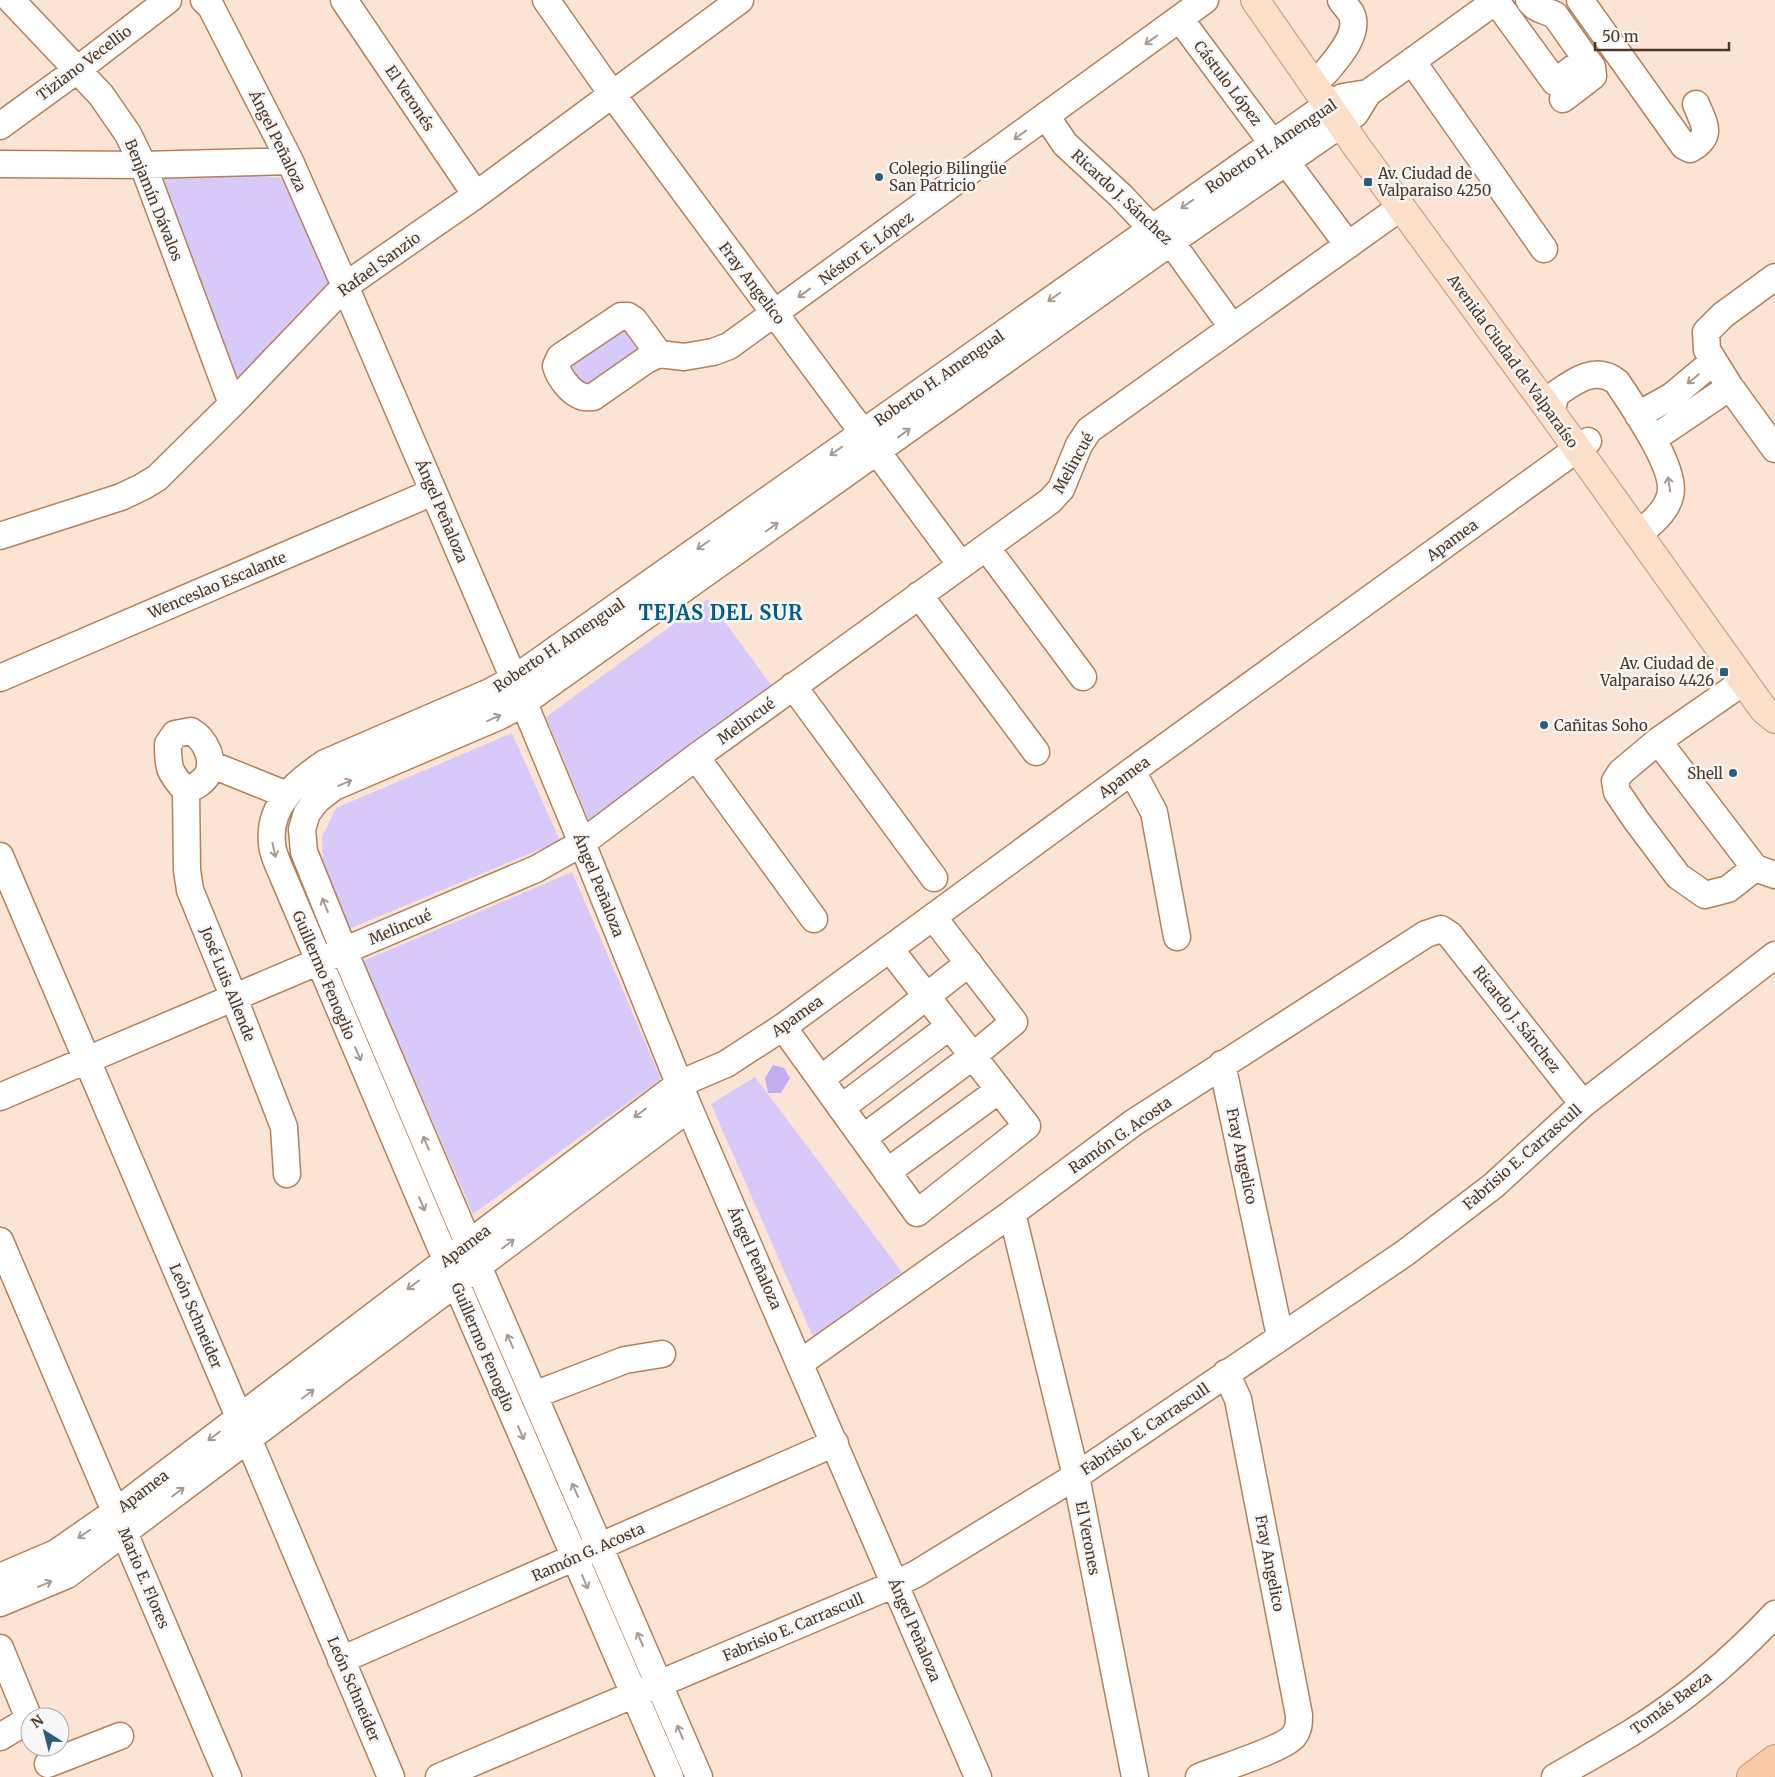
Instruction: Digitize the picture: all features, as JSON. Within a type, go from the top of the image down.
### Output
[{"type":"highway","points":[[1750,1777],[1775,1759]]},
{"type":"main road","name":"Avenida Ciudad de Valparaíso","points":[[1255,0],[1347,107],[1401,207],[1553,403]]},
{"type":"main road","name":"Avenida Ciudad de Valparaíso","points":[[1275,0],[1553,403],[1644,530],[1775,701]]},
{"type":"main road","name":"Avenida Ciudad de Valparaíso","points":[[1644,530],[1744,682],[1764,710],[1775,719]]},
{"type":"street","name":"Benjamín Dávalos","points":[[11,0],[101,95],[128,134],[143,165],[232,404]]},
{"type":"street","name":"Tiziano Vecellio","points":[[0,126],[78,70],[168,0]]},
{"type":"street","name":"Ángel Peñaloza","points":[[204,0],[211,7],[290,161],[345,286],[514,679],[689,1108],[978,1777]]},
{"type":"street","name":"El Veronés","points":[[344,0],[476,195]]},
{"type":"street","name":"Fray Angelico","points":[[546,0],[612,94],[962,565]]},
{"type":"street","name":"Rafael Sanzio","points":[[0,536],[121,497],[157,478],[232,404],[345,286],[476,195],[740,0]]},
{"type":"street","name":"Néstor E. López","points":[[659,354],[684,357],[713,352],[729,346],[1204,0]]},
{"type":"street","points":[[1325,72],[1344,50],[1353,29],[1352,15],[1341,0]]},
{"type":"street","points":[[1496,0],[1555,82],[1586,59]]},
{"type":"street","name":"Roberto H. Amengual","points":[[307,813],[317,800],[334,787],[500,716],[523,703],[870,443],[1496,0]]},
{"type":"street","points":[[1529,0],[1539,9],[1555,15],[1592,67],[1593,76],[1563,99]]},
{"type":"street","points":[[1580,0],[1684,146],[1690,149],[1704,138],[1706,129],[1696,104]]},
{"type":"street","name":"Cástulo López","points":[[1180,19],[1348,244]]},
{"type":"street","points":[[1412,61],[1544,249]]},
{"type":"street","name":"Ricardo J. Sánchez","points":[[1046,116],[1065,144],[1162,236],[1232,327]]},
{"type":"street","points":[[0,164],[143,165],[290,161]]},
{"type":"street","name":"Melincué","points":[[0,1097],[536,869],[582,842],[793,686],[1050,501],[1061,489],[1079,445],[1089,430],[1401,207]]},
{"type":"street","points":[[1775,277],[1723,315],[1706,332],[1707,350],[1714,362],[1775,449]]},
{"type":"street","points":[[1638,414],[1672,396],[1714,362]]},
{"type":"street","points":[[1553,403],[1579,379],[1595,374],[1603,374],[1617,382],[1653,439],[1668,477],[1671,495],[1666,506],[1644,530]]},
{"type":"street","points":[[1653,439],[1730,387]]},
{"type":"street","name":"Roberto H. Amengual","points":[[284,799],[306,776],[325,763],[490,692],[514,679],[870,443]]},
{"type":"street","name":"Apamea","points":[[0,1603],[67,1575],[120,1522],[473,1255],[679,1084],[726,1064],[783,1027],[1132,771],[1583,445]]},
{"type":"street","name":"Wenceslao Escalante","points":[[0,678],[433,492]]},
{"type":"street","points":[[986,547],[1083,677]]},
{"type":"street","points":[[919,595],[1036,752]]},
{"type":"street","points":[[1658,741],[1765,872],[1728,889],[1705,895],[1678,876],[1617,792],[1615,781],[1621,772],[1658,741],[1744,682]]},
{"type":"street","points":[[793,686],[934,878]]},
{"type":"street","points":[[191,731],[200,736],[208,752],[210,764],[208,775],[201,782],[186,790],[172,775],[168,764],[168,744],[176,734],[191,731]]},
{"type":"street","points":[[696,757],[814,919]]},
{"type":"street","points":[[210,764],[284,799]]},
{"type":"street","points":[[1132,771],[1154,812],[1177,936]]},
{"type":"street","name":"José Luis Allende","points":[[186,790],[187,870],[190,890],[284,1127],[287,1174]]},
{"type":"street","name":"Guillermo Fenoglio","points":[[284,799],[274,821],[272,843],[277,862],[451,1272],[670,1777]]},
{"type":"street","name":"Guillermo Fenoglio","points":[[307,813],[302,829],[304,852],[344,951],[473,1255],[699,1777]]},
{"type":"street","name":"León Schneider","points":[[0,856],[391,1777]]},
{"type":"street","points":[[863,1138],[973,1056],[1014,1022],[933,917]]},
{"type":"street","name":"Ramón G. Acosta","points":[[800,1363],[1012,1213],[1133,1123],[1222,1064],[1426,934],[1441,929],[1450,935]]},
{"type":"street","name":"Ricardo J. Sánchez","points":[[1450,935],[1583,1104]]},
{"type":"street","points":[[783,1027],[917,1214],[1027,1126],[890,949]]},
{"type":"street","name":"Fabrisio E. Carrascull","points":[[439,1777],[482,1769],[634,1694],[895,1584],[916,1574],[1076,1476],[1405,1253],[1493,1186],[1583,1104],[1775,955]]},
{"type":"street","points":[[820,1079],[969,964]]},
{"type":"street","points":[[842,1108],[950,1026]]},
{"type":"street","name":"Fray Angelico","points":[[1222,1064],[1280,1336]]},
{"type":"street","points":[[888,1172],[999,1090]]},
{"type":"street","name":"Apamea","points":[[473,1255],[689,1108]]},
{"type":"street","name":"El Verones","points":[[1012,1213],[1076,1476],[1135,1777]]},
{"type":"street","name":"Mario E. Flores","points":[[0,1241],[228,1777]]},
{"type":"street","points":[[534,1395],[625,1360],[662,1354]]},
{"type":"street","name":"Fray Angelico","points":[[1199,1777],[1278,1746],[1292,1737],[1298,1728],[1299,1715],[1238,1399],[1226,1373]]},
{"type":"street","name":"Ramón G. Acosta","points":[[341,1660],[835,1443]]},
{"type":"street","name":"Apamea","points":[[0,1577],[56,1553],[120,1522]]},
{"type":"street","name":"Tomás Baeza","points":[[1555,1777],[1632,1732],[1681,1699],[1724,1664],[1775,1614]]},
{"type":"street","points":[[0,1648],[25,1707]]},
{"type":"street","points":[[0,1737],[20,1726]]},
{"type":"street","points":[[48,1763],[120,1736]]},
{"type":"shaded area","points":[[173,170],[285,178],[340,282],[247,374],[236,378],[161,187],[164,178]]},
{"type":"shaded area","points":[[630,331],[643,348],[583,390],[569,371],[572,365],[620,333]]},
{"type":"shaded area","points":[[708,599],[774,689],[590,823],[546,717]]},
{"type":"shaded area","points":[[512,733],[560,841],[349,929],[323,864],[322,837],[336,808]]},
{"type":"shaded area","points":[[572,872],[661,1079],[473,1214],[363,961]]},
{"type":"shaded area","points":[[773,1065],[784,1068],[790,1078],[781,1093],[768,1093],[765,1078]]},
{"type":"shaded area","points":[[755,1077],[902,1272],[813,1337],[711,1104]]},
{"type":"place","name":"Colegio Bilingüe San Patricio","points":[[879,177]]},
{"type":"place","name":"Av. Ciudad de Valparaiso 4250","points":[[1368,182]]},
{"type":"place","name":"Av. Ciudad de Valparaiso 4426","points":[[1724,672]]},
{"type":"place","name":"Cañitas Soho","points":[[1544,725]]},
{"type":"place","name":"Shell","points":[[1733,773]]},
{"type":"district","name":"TEJAS DEL SUR","points":[[721,612]]}]
